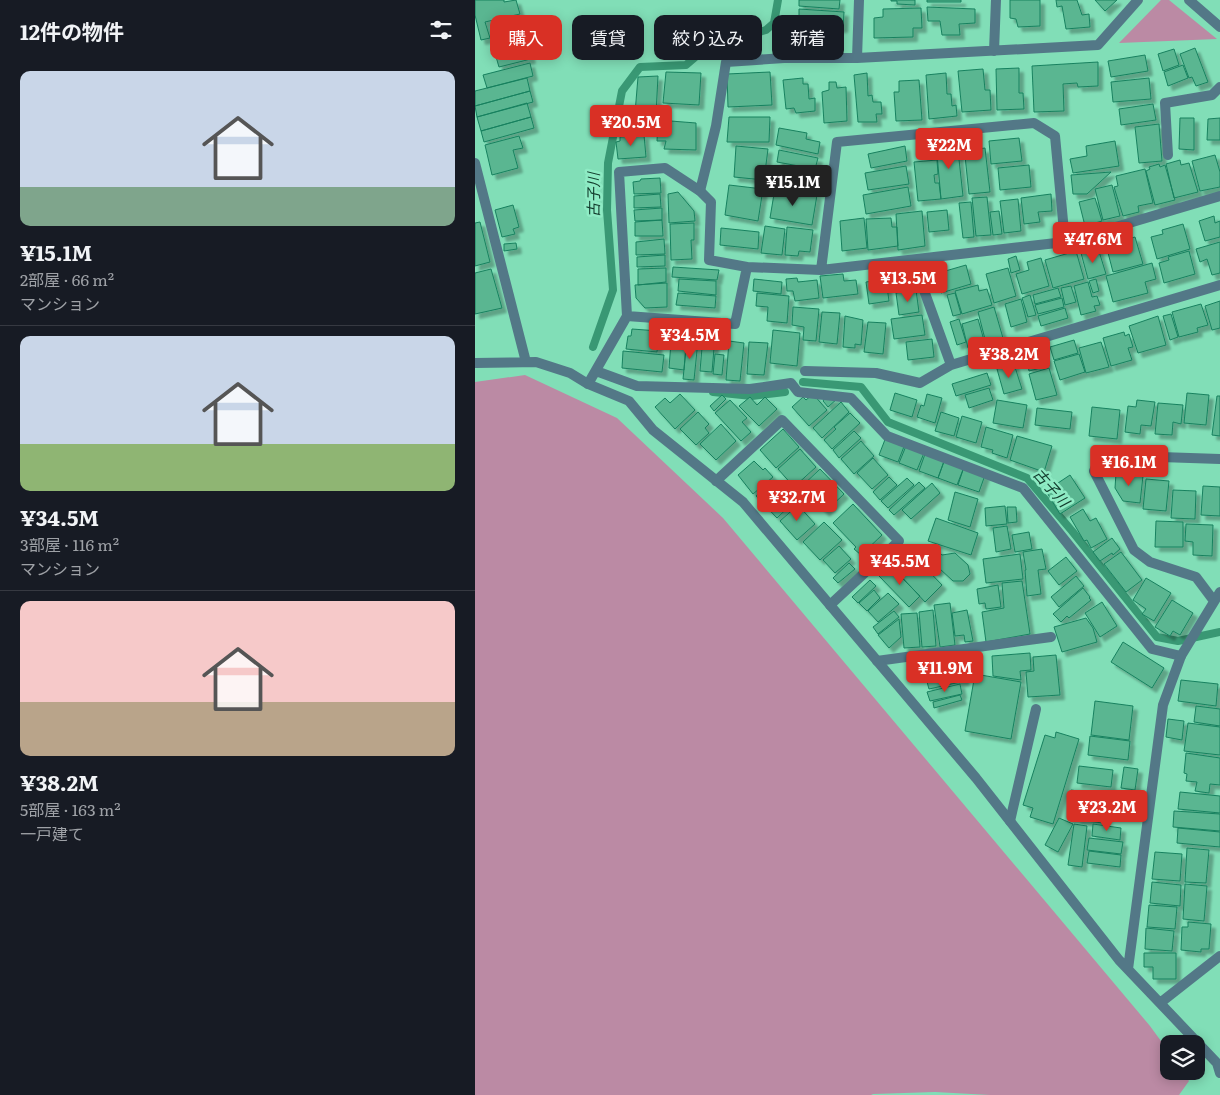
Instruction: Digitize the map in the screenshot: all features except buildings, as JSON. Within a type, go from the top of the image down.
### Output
[{"type":"street","points":[[857,58],[859,0]]},
{"type":"street","points":[[994,51],[996,0]]},
{"type":"street","points":[[701,191],[716,126],[726,62],[784,58],[857,58],[1098,46],[1138,0]]},
{"type":"street","points":[[1189,0],[1220,27]]},
{"type":"street","points":[[1167,155],[1165,103],[1212,96],[1220,87]]},
{"type":"street","points":[[821,270],[837,142],[1034,122],[1055,136],[1065,242]]},
{"type":"street","points":[[475,163],[526,362]]},
{"type":"street","points":[[588,384],[627,316],[619,172],[665,168],[701,191],[711,202],[709,260],[747,267],[821,270],[1065,242],[1220,196]]},
{"type":"street","points":[[913,260],[951,365]]},
{"type":"street","points":[[627,316],[735,324],[747,267]]},
{"type":"street","points":[[805,370],[876,372],[920,383],[951,365],[1220,285]]},
{"type":"street","points":[[475,363],[536,362],[570,373],[588,384],[629,400],[653,430],[743,502],[1010,821],[1127,969],[1217,1062],[1220,1073]]},
{"type":"street","points":[[596,371],[637,386],[750,389],[791,383],[798,392],[851,398],[887,436],[1023,488],[1152,649],[1181,656]]},
{"type":"street","points":[[716,481],[782,420],[899,541],[830,605]]},
{"type":"street","points":[[1214,601],[1197,577],[1150,562],[1134,550],[1094,471],[1101,455],[1220,460]]},
{"type":"street","points":[[1127,969],[1163,705],[1181,656],[1220,592]]},
{"type":"street","points":[[877,661],[1051,637]]},
{"type":"street","points":[[1010,821],[1036,709]]},
{"type":"street","points":[[1160,1003],[1220,956]]},
{"type":"shaded area","points":[[1161,0],[1169,0],[1217,39],[1119,43]]},
{"type":"shaded area","points":[[525,375],[617,418],[723,518],[1150,1026],[1160,1040],[1160,1080],[1189,1081],[1179,1095],[990,1095],[935,1092],[871,1095],[475,1095],[475,382]]},
{"type":"waterway","name":"古子川","points":[[593,347],[613,290],[607,210],[608,163],[622,91],[640,67],[686,65],[707,47],[766,30],[774,23],[778,0]]},
{"type":"waterway","name":"古子川","points":[[803,382],[861,387],[888,422],[1027,478],[1157,637],[1178,641],[1220,632]]},
{"type":"waterway","name":"古子川","points":[[713,392],[752,396],[785,392]]}]
